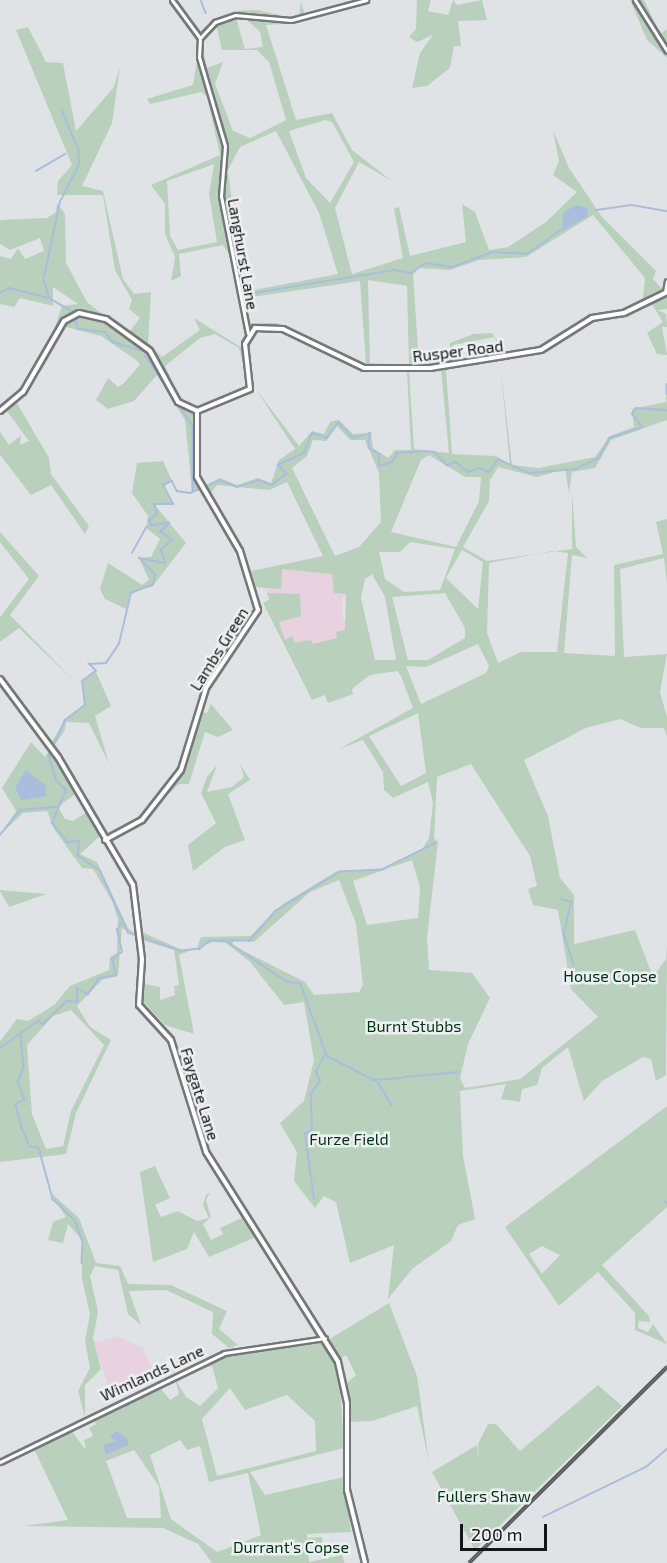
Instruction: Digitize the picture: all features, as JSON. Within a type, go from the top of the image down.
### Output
[{"type":"street","points":[[172,0],[200,38],[217,21],[244,13],[291,20],[366,0]]},
{"type":"street","points":[[635,0],[667,51]]},
{"type":"street","points":[[196,33],[204,33]]},
{"type":"street","name":"Langhurst Lane","points":[[200,38],[199,57],[225,146],[221,196],[248,333]]},
{"type":"street","points":[[666,292],[667,281]]},
{"type":"street","name":"Rusper Road","points":[[248,333],[280,328],[370,369],[468,364],[540,351],[592,318],[624,314],[666,292]]},
{"type":"street","points":[[0,411],[23,392],[60,326],[75,314],[103,317],[150,351],[178,402],[197,411],[250,389],[248,333]]},
{"type":"street","name":"Lambs Green","points":[[105,840],[142,820],[180,771],[206,688],[258,610],[240,552],[202,489],[196,472],[197,411]]},
{"type":"street","name":"Faygate Lane","points":[[0,679],[52,749],[135,888],[140,937],[139,1004],[171,1040],[204,1149],[325,1338],[347,1399],[345,1481],[365,1563]]},
{"type":"street","name":"Wimlands Lane","points":[[0,1462],[224,1353],[325,1338]]},
{"type":"shaded area","points":[[278,568],[351,568],[355,597],[342,597],[343,620],[351,620],[337,648],[287,647],[264,585]]},
{"type":"shaded area","points":[[118,1336],[143,1348],[152,1368],[147,1370],[156,1382],[143,1372],[111,1394],[94,1343]]},
{"type":"green space","points":[[361,0],[299,23],[266,25],[296,120],[332,113],[352,150],[392,181],[359,162],[335,208],[352,274],[403,258],[394,208],[399,207],[410,256],[466,242],[462,204],[475,212],[489,250],[508,247],[546,222],[577,192],[553,175],[559,161],[553,130],[569,168],[602,217],[656,271],[653,279],[663,290],[622,312],[587,318],[542,348],[500,356],[495,338],[505,352],[537,348],[588,315],[621,311],[643,298],[645,278],[593,215],[526,257],[479,260],[450,270],[419,268],[413,275],[419,364],[450,361],[450,343],[473,334],[492,333],[495,337],[453,345],[456,362],[446,369],[452,454],[496,456],[510,465],[500,363],[512,465],[538,468],[595,457],[610,436],[634,427],[632,409],[666,402],[667,379],[667,420],[611,440],[595,468],[572,472],[569,493],[565,469],[537,477],[498,467],[490,480],[489,501],[463,547],[487,561],[535,554],[489,563],[487,633],[498,663],[521,652],[557,652],[568,553],[555,551],[572,549],[572,493],[576,547],[587,558],[572,555],[564,653],[615,656],[614,565],[663,554],[656,522],[667,519],[667,583],[664,558],[620,569],[624,657],[667,654],[660,692],[667,717],[667,738],[664,728],[641,728],[620,719],[586,728],[524,760],[548,816],[560,878],[574,895],[574,944],[635,930],[653,977],[666,959],[667,943],[666,1075],[656,1081],[651,1059],[643,1057],[602,1081],[584,1101],[568,1047],[542,1068],[537,1085],[522,1089],[520,1102],[501,1099],[506,1084],[460,1091],[463,1156],[475,1219],[458,1225],[451,1241],[412,1269],[388,1299],[394,1245],[350,1263],[336,1202],[324,1196],[315,1208],[294,1181],[297,1152],[280,1123],[304,1101],[314,1060],[304,1002],[284,1005],[250,962],[226,943],[213,942],[179,955],[194,1034],[165,1025],[140,998],[144,971],[145,984],[160,987],[160,1000],[175,995],[174,986],[179,985],[174,950],[142,940],[142,932],[182,950],[197,948],[201,937],[250,936],[283,904],[337,871],[386,869],[423,848],[429,838],[433,803],[428,782],[393,798],[384,790],[383,772],[363,740],[339,749],[413,708],[401,676],[397,671],[370,675],[352,689],[353,694],[328,703],[325,695],[312,700],[263,603],[269,600],[267,593],[300,594],[301,616],[279,622],[285,640],[292,636],[295,643],[311,640],[313,644],[337,638],[336,632],[345,630],[346,594],[334,593],[332,574],[282,569],[281,589],[255,587],[251,571],[323,556],[287,482],[269,490],[217,485],[209,495],[203,487],[220,478],[237,485],[258,478],[271,483],[279,460],[295,449],[255,388],[299,446],[312,431],[324,434],[330,422],[339,420],[353,434],[371,433],[373,448],[388,458],[395,450],[411,450],[407,371],[409,371],[414,449],[449,453],[441,370],[366,364],[360,281],[246,298],[248,323],[277,323],[297,333],[274,326],[246,328],[235,264],[223,245],[179,254],[181,276],[171,281],[175,257],[165,234],[165,204],[151,185],[220,155],[207,96],[201,92],[150,104],[147,99],[193,85],[201,38],[207,68],[223,62],[215,84],[233,131],[250,138],[286,120],[269,62],[257,50],[222,50],[216,24],[235,17],[234,11],[257,10],[288,17],[299,16],[301,2],[305,15]],"holes":[[[243,16],[260,32],[263,47],[245,49],[236,18]],[[325,120],[332,122],[354,162],[330,203],[306,178],[289,131]],[[276,131],[319,213],[338,274],[243,292],[228,170],[240,147]],[[214,164],[209,194],[217,242],[178,250],[170,236],[167,181]],[[368,280],[407,286],[409,365],[370,363]],[[337,426],[350,440],[365,440],[379,473],[381,522],[359,547],[335,556],[292,468],[307,456],[313,440],[326,441]],[[429,455],[465,477],[481,477],[479,501],[456,547],[391,532],[421,460]],[[410,542],[455,549],[440,590],[404,592],[385,579],[379,552],[400,552]],[[462,550],[483,562],[478,609],[446,578]],[[372,574],[385,597],[396,660],[375,660],[361,598],[365,579]],[[445,593],[465,628],[465,638],[428,660],[408,660],[392,597]],[[478,644],[489,666],[486,673],[421,704],[406,666],[426,667]],[[418,713],[426,773],[401,786],[369,736]],[[471,764],[530,856],[537,886],[528,889],[533,905],[558,910],[571,989],[598,1017],[520,1079],[465,1088],[460,1078],[468,1044],[490,998],[472,973],[429,970],[427,938],[438,842],[434,838],[437,777]],[[412,860],[420,887],[418,918],[367,925],[353,881]],[[339,880],[356,924],[363,985],[359,992],[314,995],[305,982],[232,945],[234,940],[254,942],[310,892]]]},
{"type":"green space","points":[[417,0],[431,0],[428,11],[448,15],[453,0],[457,5],[482,0],[487,20],[458,21],[461,46],[454,46],[450,68],[427,86],[412,88],[420,53],[433,35],[417,42],[409,37],[416,29]]},
{"type":"green space","points":[[630,0],[644,0],[660,34],[667,29],[667,58],[647,40]]},
{"type":"green space","points":[[28,27],[46,62],[63,63],[76,131],[114,87],[120,66],[112,123],[82,186],[103,191],[123,279],[134,294],[151,292],[148,343],[162,357],[200,330],[194,318],[242,348],[249,387],[239,348],[215,334],[200,338],[165,366],[181,401],[197,407],[194,469],[202,492],[192,489],[185,420],[157,375],[134,401],[108,409],[96,400],[108,378],[118,387],[123,384],[140,365],[136,360],[101,336],[66,327],[40,372],[62,306],[78,304],[53,287],[53,306],[20,298],[14,307],[0,304],[0,256],[11,259],[18,248],[25,259],[44,251],[40,238],[10,250],[0,244],[0,220],[47,218],[56,212],[57,203],[65,214],[66,263],[87,302],[122,330],[130,331],[140,318],[129,309],[132,300],[115,270],[103,195],[57,195],[58,181],[72,165],[16,30]]},
{"type":"green space","points":[[667,295],[667,309],[658,310],[666,314],[667,327],[662,327],[667,355],[657,354],[647,333],[663,322],[650,301]]},
{"type":"green space","points":[[17,403],[49,458],[51,474],[89,526],[85,534],[51,485],[31,495],[0,455],[0,432],[9,445],[21,435],[20,445],[29,441],[6,410]]},
{"type":"green space","points":[[163,461],[172,481],[163,487],[173,504],[154,504],[186,543],[152,587],[132,591],[126,609],[105,599],[100,589],[108,563],[142,585],[149,580],[139,558],[151,557],[160,539],[146,528],[148,516],[132,493],[137,463]]},
{"type":"green space","points":[[0,532],[39,576],[10,615],[76,683],[19,628],[0,642],[0,617],[29,579],[0,542]]},
{"type":"green space","points":[[96,672],[111,706],[95,716],[109,764],[89,723],[66,722],[65,730],[53,747],[51,743],[65,720],[84,706],[82,681]]},
{"type":"green space","points":[[211,704],[233,730],[218,737],[205,732],[189,784],[179,784],[153,809],[187,764],[200,712],[207,713]]},
{"type":"green space","points":[[31,742],[45,757],[49,751],[75,794],[58,807],[65,819],[73,821],[87,812],[101,835],[80,854],[97,862],[128,928],[139,938],[122,928],[118,976],[102,980],[77,1006],[90,1027],[111,1040],[76,1113],[66,1154],[0,1162],[0,1041],[17,1019],[28,1021],[54,1005],[70,986],[109,970],[110,957],[117,953],[118,919],[112,901],[93,869],[82,868],[54,829],[47,811],[23,813],[0,835],[16,811],[2,788]],"holes":[[[71,1010],[104,1045],[71,1111],[63,1146],[46,1149],[32,1114],[27,1045],[53,1016]]]},
{"type":"green space","points":[[240,764],[250,780],[228,794],[245,840],[225,847],[193,871],[188,845],[216,823],[201,793],[207,777],[217,765],[207,792],[232,787],[244,777]]},
{"type":"green space","points":[[0,890],[46,894],[9,907]]},
{"type":"green space","points":[[667,1106],[667,1207],[602,1265],[649,1316],[650,1322],[639,1321],[638,1328],[648,1332],[653,1324],[667,1344],[635,1330],[635,1313],[598,1272],[559,1306],[505,1227]],"holes":[[[542,1246],[560,1255],[542,1274],[529,1254]]]},
{"type":"green space","points":[[155,1166],[170,1198],[155,1205],[161,1217],[178,1211],[197,1221],[209,1218],[203,1205],[206,1195],[210,1193],[206,1200],[211,1217],[203,1224],[211,1240],[223,1234],[220,1228],[242,1218],[256,1237],[209,1257],[194,1232],[187,1249],[153,1262],[140,1172]]},
{"type":"green space","points":[[50,1192],[79,1218],[96,1263],[120,1266],[128,1284],[171,1285],[227,1311],[219,1329],[238,1345],[229,1348],[212,1334],[213,1312],[166,1290],[129,1291],[141,1325],[128,1314],[118,1270],[95,1266],[90,1276],[98,1312],[93,1338],[101,1369],[85,1385],[85,1417],[78,1391],[90,1368],[85,1340],[90,1314],[82,1279],[82,1240],[68,1224],[63,1243],[48,1240],[53,1222],[66,1217]]},
{"type":"green space","points":[[389,1303],[417,1376],[429,1462],[417,1406],[372,1421],[349,1422],[346,1384],[356,1375],[346,1355],[338,1361],[328,1340]]},
{"type":"green space","name":"Durrant's Copse","points":[[322,1341],[339,1369],[344,1448],[250,1472],[265,1495],[344,1477],[351,1532],[307,1534],[307,1538],[322,1537],[323,1545],[308,1546],[309,1562],[342,1555],[345,1563],[212,1563],[198,1544],[163,1528],[24,1526],[68,1520],[33,1447],[70,1429],[86,1450],[84,1440],[93,1436],[89,1428],[96,1424],[93,1418],[158,1385],[170,1400],[179,1394],[175,1379],[186,1397],[200,1406],[218,1388],[212,1366],[195,1370],[228,1352]],"holes":[[[230,1388],[245,1410],[287,1395],[315,1421],[316,1451],[217,1476],[202,1419]],[[180,1440],[187,1450],[200,1446],[209,1482],[248,1473],[261,1535],[217,1552],[171,1519],[150,1455]],[[134,1450],[159,1486],[161,1518],[127,1518],[106,1461]]]},
{"type":"green space","name":"Fullers Shaw","points":[[598,1385],[622,1406],[475,1550],[432,1472],[477,1445],[479,1462],[478,1444],[488,1424],[496,1424],[520,1451]]},
{"type":"water","points":[[576,205],[587,208],[588,216],[562,231],[563,213]]},
{"type":"water","points":[[26,770],[46,786],[46,796],[21,800],[15,787]]},
{"type":"water","points":[[116,1431],[128,1439],[128,1445],[106,1455],[103,1445],[116,1441],[110,1437]]},
{"type":"waterway","points":[[201,0],[206,13]]},
{"type":"waterway","points":[[62,110],[77,145]]},
{"type":"waterway","points":[[61,200],[79,165],[78,147]]},
{"type":"waterway","points":[[36,171],[66,154]]},
{"type":"waterway","points":[[44,277],[60,202]]},
{"type":"waterway","points":[[596,210],[632,205],[667,211]]},
{"type":"waterway","points":[[242,295],[395,270],[411,273],[426,263],[452,267],[493,252],[527,254],[561,230]]},
{"type":"waterway","points":[[44,280],[50,298]]},
{"type":"waterway","points":[[0,293],[9,288],[49,298],[75,313]]},
{"type":"waterway","points":[[76,317],[78,329],[105,332],[113,342],[142,351]]},
{"type":"waterway","points":[[145,355],[193,426],[193,490]]},
{"type":"waterway","points":[[667,384],[667,394]]},
{"type":"waterway","points":[[436,843],[382,870],[340,872],[276,911],[250,941],[210,941],[200,949],[180,951],[128,933],[100,871],[78,856],[79,841],[68,843],[52,823],[66,790],[56,781],[49,756],[65,720],[85,705],[82,681],[96,671],[89,664],[106,663],[119,644],[131,593],[153,584],[155,575],[139,558],[165,563],[161,550],[172,540],[160,532],[169,523],[152,526],[149,521],[157,513],[154,504],[173,504],[163,485],[172,481],[177,491],[190,493],[220,480],[237,487],[259,480],[272,485],[286,474],[278,465],[304,453],[312,433],[327,438],[338,422],[354,438],[370,433],[369,448],[380,454],[379,466],[392,462],[397,453],[423,451],[435,452],[447,465],[456,462],[468,472],[480,468],[489,472],[498,459],[530,473],[576,469],[599,458],[609,438],[642,427],[632,414],[636,408],[667,410]]},
{"type":"waterway","points":[[132,553],[146,528]]},
{"type":"waterway","points":[[0,835],[20,810],[57,807]]},
{"type":"waterway","points":[[562,899],[572,902],[564,934],[574,965]]},
{"type":"waterway","points":[[0,1048],[38,1021],[43,1024],[67,1001],[77,1002],[77,988],[88,994],[99,978],[116,975],[112,959],[122,952],[117,930],[122,922]]},
{"type":"waterway","points":[[228,942],[286,981],[301,984],[327,1056],[374,1080],[402,1078]]},
{"type":"waterway","points":[[21,1034],[24,1068],[18,1082],[25,1100],[16,1104],[22,1128],[30,1146],[39,1148],[53,1199],[75,1220],[83,1242],[82,1263]]},
{"type":"waterway","points":[[314,1199],[305,1134],[312,1130],[311,1094],[320,1081],[316,1072],[325,1054]]},
{"type":"waterway","points":[[404,1077],[459,1072]]},
{"type":"waterway","points":[[378,1082],[392,1105]]},
{"type":"waterway","points":[[543,1517],[646,1467],[667,1449]]},
{"type":"railway","points":[[469,1563],[667,1367]]},
{"type":"park label","name":"House Copse","points":[[610,976]]},
{"type":"park label","name":"Burnt Stubbs","points":[[414,1026]]},
{"type":"park label","name":"Furze Field","points":[[349,1139]]}]
